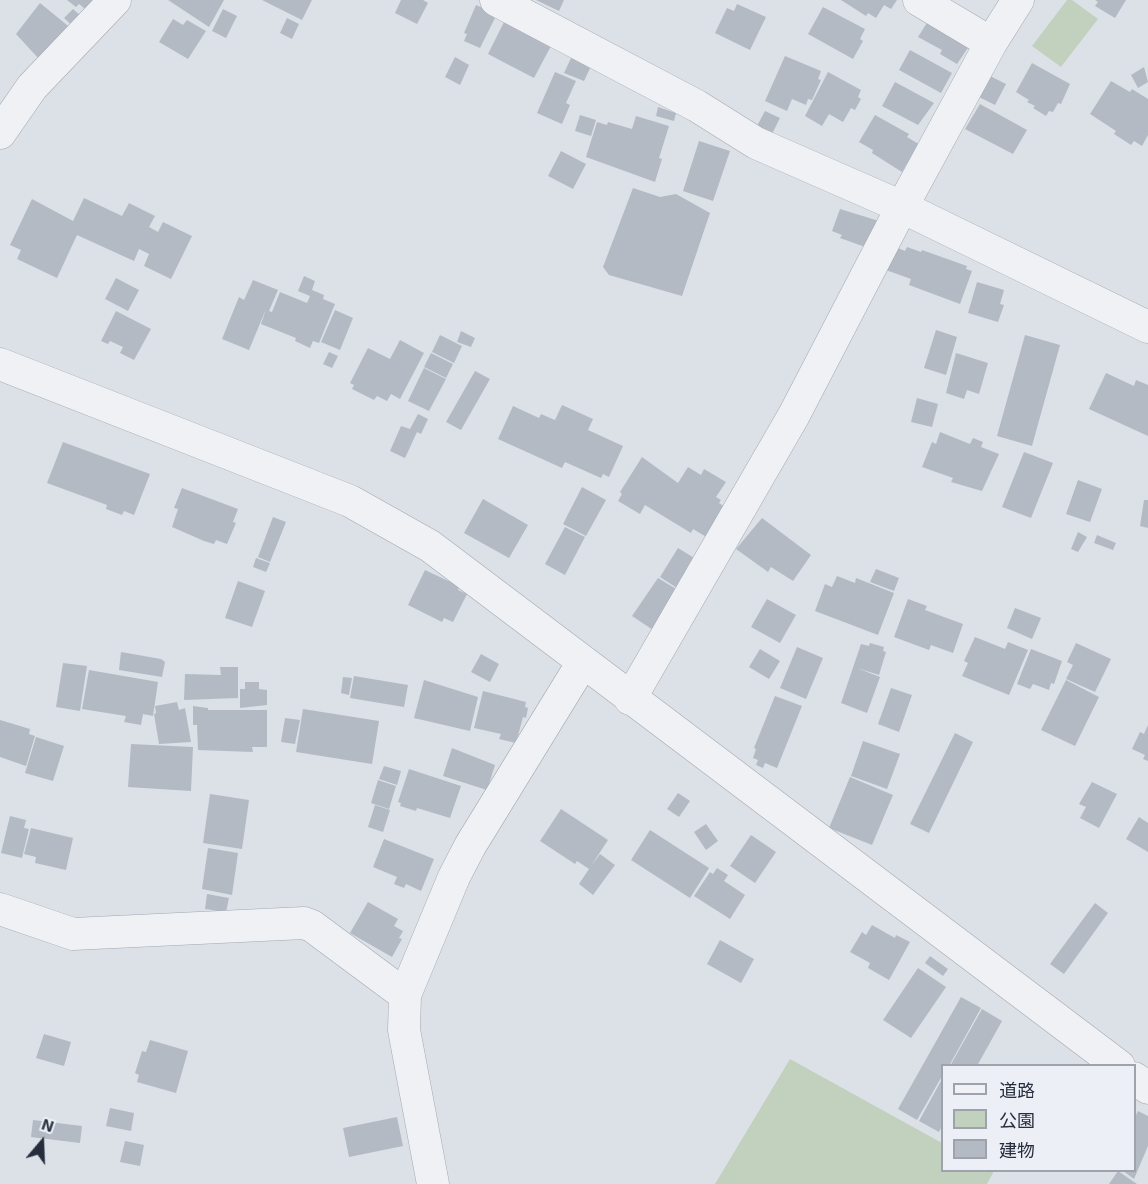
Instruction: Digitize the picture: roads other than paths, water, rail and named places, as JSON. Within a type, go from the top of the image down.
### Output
[{"type":"street","points":[[0,133],[32,87],[115,0]]},
{"type":"street","points":[[496,0],[697,106],[756,143],[902,207],[1148,327]]},
{"type":"street","points":[[919,0],[991,44]]},
{"type":"street","points":[[630,699],[794,414],[902,207],[991,44],[1018,0]]},
{"type":"street","points":[[0,364],[350,501],[430,546],[482,583],[630,699],[1118,1064]]},
{"type":"street","points":[[433,1184],[404,1030],[405,995],[470,846],[583,662]]},
{"type":"street","points":[[0,909],[73,934],[304,923],[312,926],[405,995]]}]
